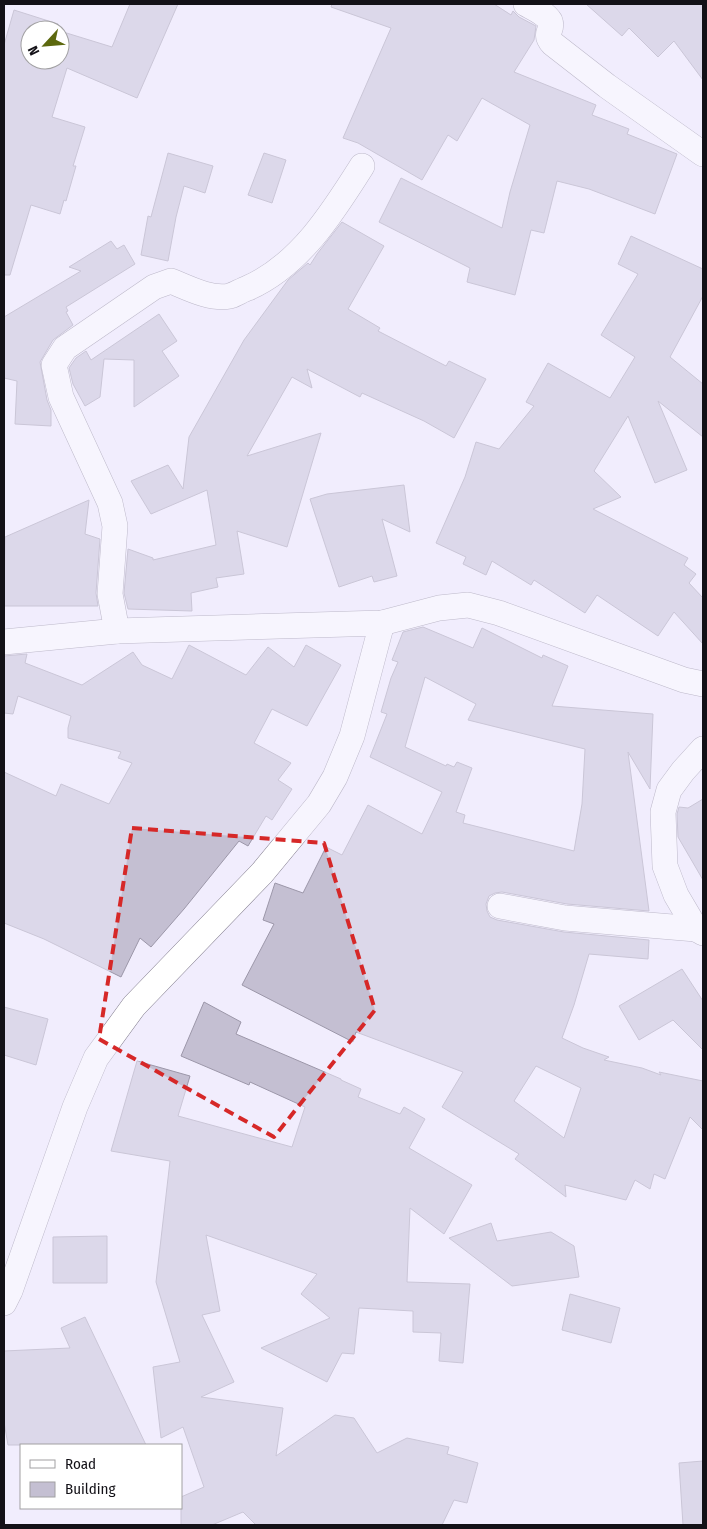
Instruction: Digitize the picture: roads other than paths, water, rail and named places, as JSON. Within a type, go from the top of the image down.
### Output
[{"type":"street","points":[[526,4],[544,15],[550,22],[551,27],[548,34],[549,40],[553,44],[614,91],[703,154]]},
{"type":"street","points":[[117,631],[110,594],[114,526],[110,503],[61,397],[54,365],[65,348],[154,287],[171,281],[194,291],[211,295],[229,296],[255,285],[279,270],[328,218],[362,166]]},
{"type":"street","points":[[4,642],[117,631],[382,623],[439,608],[468,605],[499,613],[684,680],[703,684]]},
{"type":"street","points":[[4,1303],[10,1291],[75,1107],[96,1058],[134,1006],[262,873],[319,804],[335,776],[352,736],[382,623]]},
{"type":"street","points":[[699,931],[676,895],[665,866],[662,812],[670,790],[683,771],[703,749]]},
{"type":"street","points":[[500,906],[565,918],[699,931]]}]
